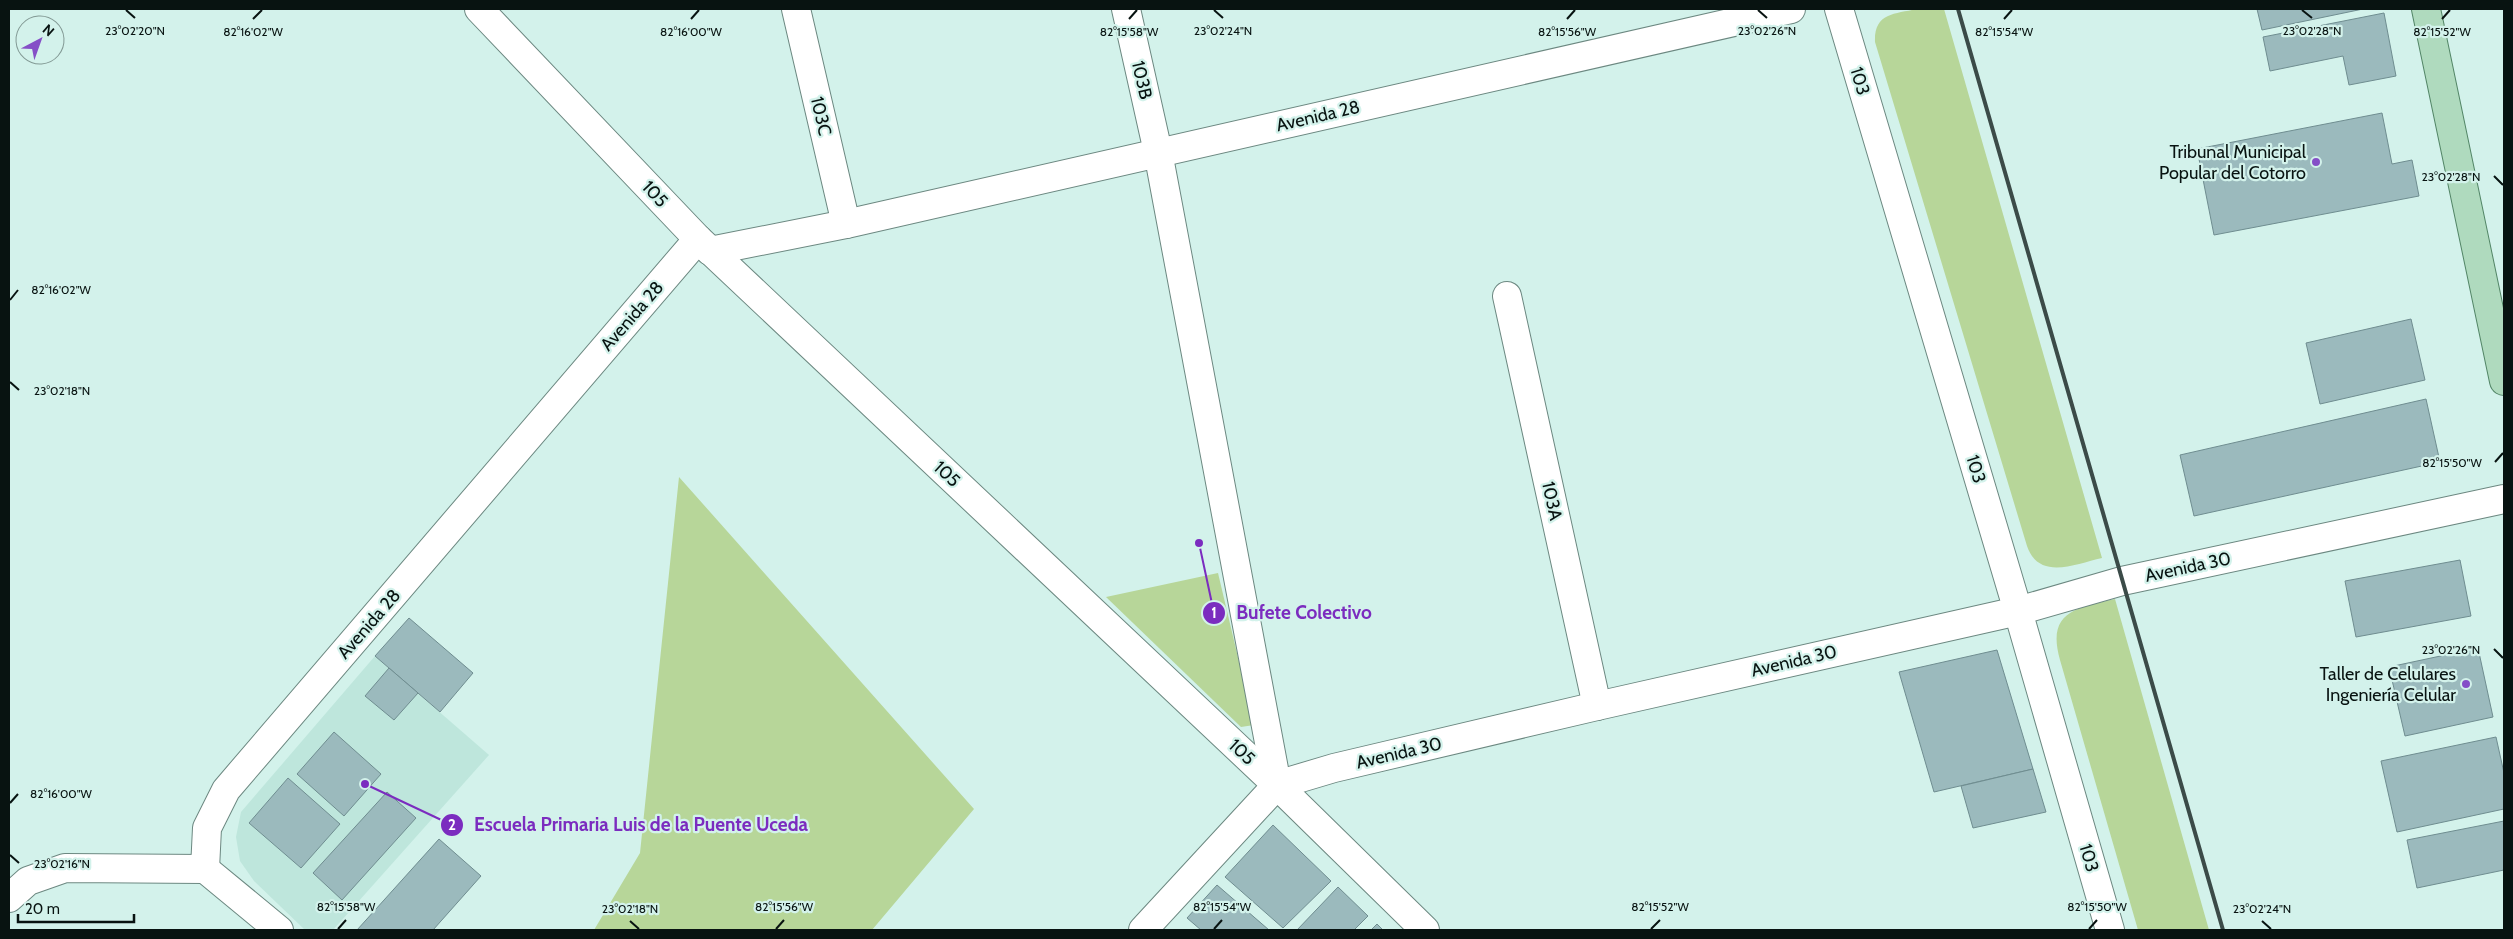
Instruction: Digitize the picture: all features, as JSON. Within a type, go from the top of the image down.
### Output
[{"type":"main road","points":[[2426,9],[2504,380]]},
{"type":"street","name":"105","points":[[479,9],[502,21],[704,245],[1277,785],[1425,930]]},
{"type":"street","name":"103C","points":[[796,9],[846,224]]},
{"type":"street","name":"103B","points":[[1126,9],[1158,152],[1277,785]]},
{"type":"street","name":"Avenida 28","points":[[205,869],[207,828],[226,790],[704,245],[846,224],[1791,9]]},
{"type":"street","name":"103","points":[[1838,9],[2018,610],[2110,930]]},
{"type":"street","name":"103A","points":[[1507,296],[1597,706]]},
{"type":"street","name":"Avenida 30","points":[[1277,785],[1334,768],[2018,610],[2122,581],[2504,499]]},
{"type":"street","points":[[1144,930],[1277,785]]},
{"type":"street","points":[[9,898],[28,881],[65,868],[205,869],[271,928]]},
{"type":"shaded area","points":[[375,656],[489,755],[333,930],[305,930],[254,881],[240,861],[236,837],[241,812]]},
{"type":"green space","points":[[1917,9],[1944,9],[2102,558],[2070,566],[2049,567],[2033,557],[2027,546],[1875,42],[1878,25],[1887,16]]},
{"type":"green space","points":[[679,477],[974,809],[872,930],[594,930],[640,853]]},
{"type":"green space","points":[[1218,573],[1254,725],[1241,727],[1106,597]]},
{"type":"green space","points":[[2115,599],[2209,930],[2138,930],[2060,660],[2057,631],[2061,622],[2068,614],[2088,605]]},
{"type":"building","points":[[2257,9],[2363,9],[2262,30]]},
{"type":"building","points":[[2384,13],[2396,76],[2349,85],[2343,56],[2270,71],[2263,37]]},
{"type":"building","points":[[2382,113],[2392,164],[2412,160],[2419,196],[2214,235],[2197,149]]},
{"type":"building","points":[[2411,319],[2425,380],[2320,404],[2306,343]]},
{"type":"building","points":[[2426,399],[2440,462],[2194,516],[2180,455]]},
{"type":"building","points":[[2460,560],[2471,616],[2356,637],[2345,581]]},
{"type":"building","points":[[409,618],[473,673],[440,712],[375,656]]},
{"type":"building","points":[[2478,648],[2493,717],[2405,736],[2389,667]]},
{"type":"building","points":[[1997,650],[2033,769],[1934,792],[1899,672]]},
{"type":"building","points":[[389,668],[418,693],[394,720],[365,696]]},
{"type":"building","points":[[334,732],[381,774],[344,816],[297,774]]},
{"type":"building","points":[[2496,737],[2504,773],[2504,809],[2397,832],[2381,761]]},
{"type":"building","points":[[2033,769],[2046,812],[1973,828],[1961,786]]},
{"type":"building","points":[[288,778],[340,824],[301,868],[249,823]]},
{"type":"building","points":[[387,792],[416,818],[342,900],[313,873]]},
{"type":"building","points":[[2504,821],[2504,870],[2417,888],[2407,840]]},
{"type":"building","points":[[1273,825],[1331,881],[1283,928],[1225,877]]},
{"type":"building","points":[[439,839],[481,876],[433,930],[357,930]]},
{"type":"building","points":[[1217,885],[1269,930],[1201,930],[1187,918]]},
{"type":"building","points":[[1338,887],[1368,916],[1354,930],[1297,930]]},
{"type":"building","points":[[1377,924],[1383,930],[1371,930]]},
{"type":"railway","points":[[1958,9],[2223,930]]},
{"type":"place","name":"Tribunal Municipal Popular del Cotorro","points":[[2316,162]]},
{"type":"place","name":"Bufete Colectivo","points":[[1199,543]]},
{"type":"place","name":"Taller de Celulares Ingeniería Celular","points":[[2466,684]]},
{"type":"place","name":"Escuela Primaria Luis de la Puente Uceda","points":[[365,784]]}]
